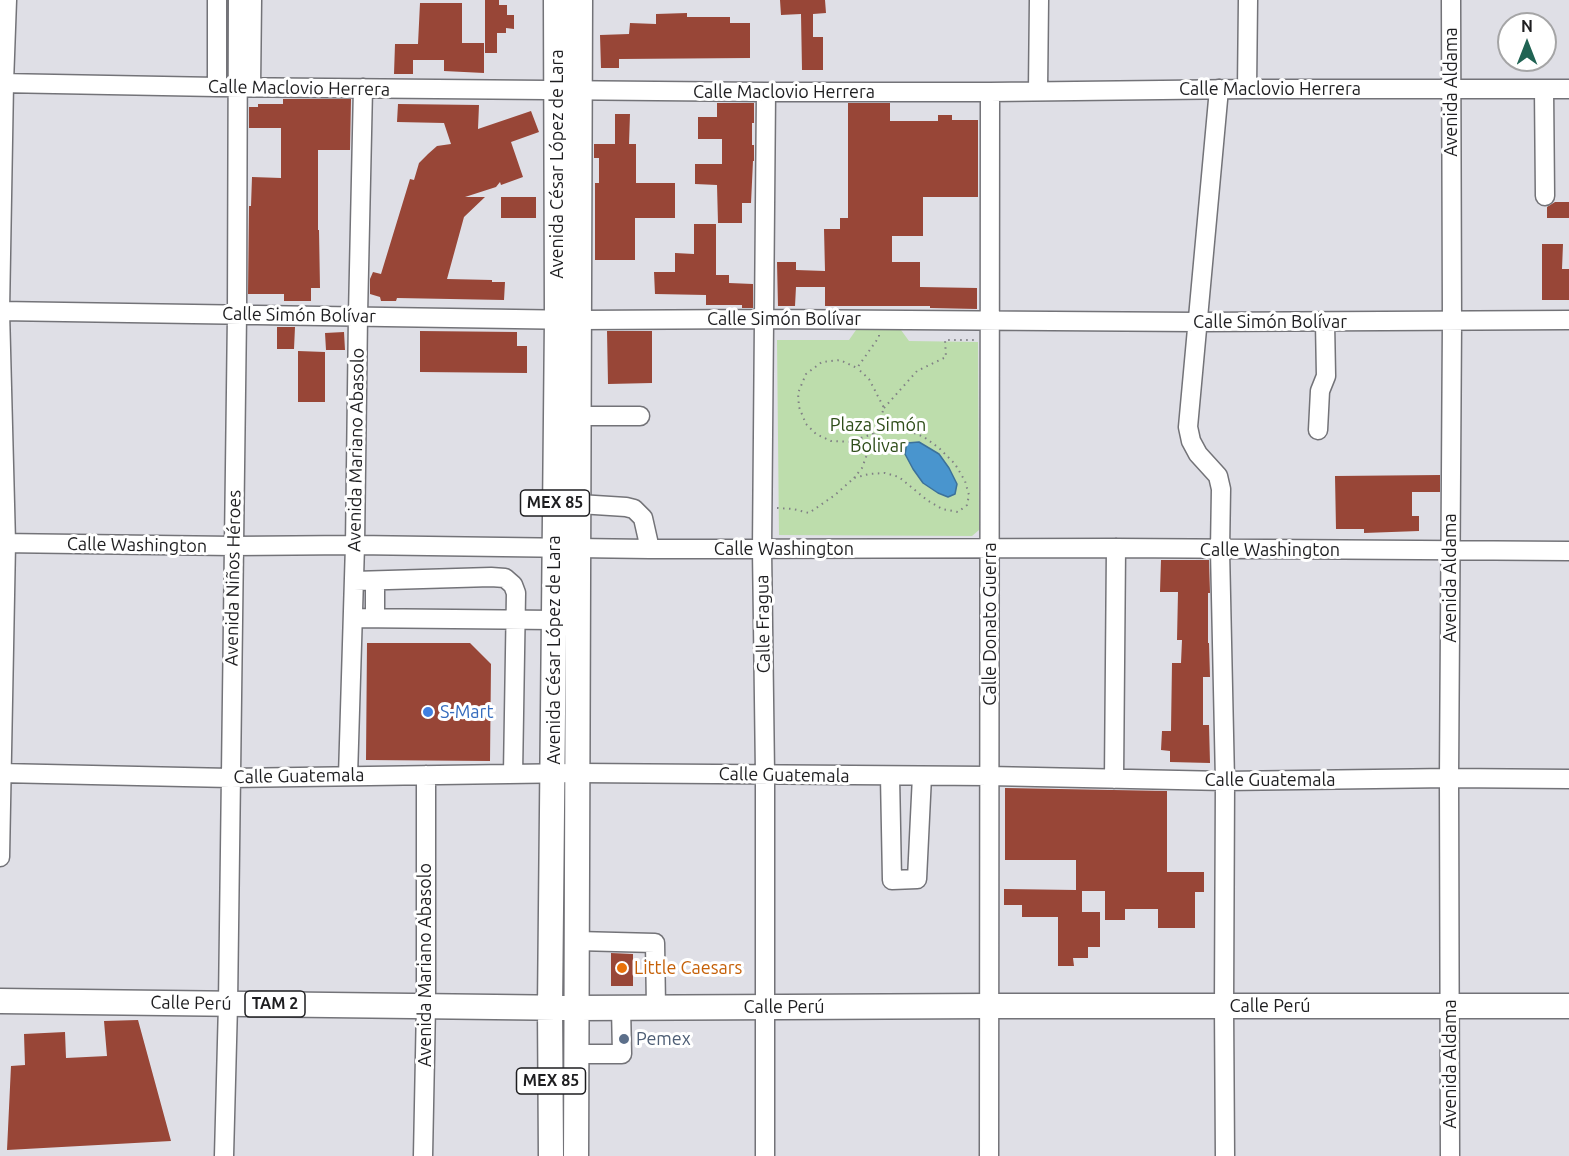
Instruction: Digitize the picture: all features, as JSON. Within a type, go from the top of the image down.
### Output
[{"type":"main road","name":"Avenida César López de Lara","points":[[551,1156],[554,548],[568,319],[568,90],[556,0]]},
{"type":"main road","name":"Avenida César López de Lara","points":[[568,90],[580,0]]},
{"type":"main road","name":"Avenida César López de Lara","points":[[568,319],[579,416],[576,1156]]},
{"type":"main road","name":"Calle Perú","points":[[0,1001],[576,1008],[1569,1006]]},
{"type":"street","points":[[0,856],[3,543],[0,311],[2,83],[7,0]]},
{"type":"street","points":[[217,0],[217,87]]},
{"type":"street","name":"Avenida Niños Héroes","points":[[224,1156],[237,314],[244,86],[238,37],[238,0]]},
{"type":"street","points":[[244,86],[252,0]]},
{"type":"street","points":[[1038,90],[1039,0]]},
{"type":"street","points":[[1247,88],[1248,0]]},
{"type":"street","name":"Avenida Aldama","points":[[1450,1156],[1451,0]]},
{"type":"street","name":"Calle Maclovio Herrera","points":[[2,83],[766,92],[990,92],[1247,88],[1569,89]]},
{"type":"street","name":"Avenida Mariano Abasolo","points":[[348,776],[356,545],[363,88]]},
{"type":"street","points":[[1219,89],[1188,427],[1191,441],[1198,454],[1218,476],[1221,489],[1220,550],[1225,781],[1225,1156]]},
{"type":"street","points":[[1544,89],[1545,196]]},
{"type":"street","name":"Calle Fragua","points":[[765,1156],[762,508],[766,92]]},
{"type":"street","name":"Calle Donato Guerra","points":[[989,1156],[990,92]]},
{"type":"street","name":"Calle Simón Bolívar","points":[[0,311],[568,319],[1569,321]]},
{"type":"street","points":[[1318,430],[1320,391],[1326,376],[1325,322]]},
{"type":"street","points":[[579,416],[640,416]]},
{"type":"street","points":[[579,504],[634,509],[643,518],[650,549]]},
{"type":"street","name":"Calle Washington","points":[[3,543],[650,549],[1116,548],[1569,551]]},
{"type":"street","points":[[1114,779],[1116,548]]},
{"type":"street","points":[[354,581],[491,577],[506,578],[516,589],[513,774]]},
{"type":"street","points":[[375,581],[375,618]]},
{"type":"street","points":[[353,618],[554,620]]},
{"type":"street","name":"Calle Guatemala","points":[[1,773],[230,778],[578,773],[989,776],[1225,781],[1569,779]]},
{"type":"street","name":"Avenida Mariano Abasolo","points":[[423,1156],[426,1005],[426,775]]},
{"type":"street","points":[[891,776],[892,880],[917,879],[922,776]]},
{"type":"street","points":[[577,941],[655,943],[656,1007]]},
{"type":"street","points":[[576,1054],[622,1054],[621,1007]]},
{"type":"path","points":[[857,368],[879,337],[879,320]]},
{"type":"path","points":[[762,508],[793,509],[809,513],[835,495],[862,468],[884,408],[917,371],[946,357],[945,340],[990,340]]},
{"type":"path","points":[[854,477],[885,473],[899,477],[942,509],[958,512],[967,505],[969,495],[965,481],[955,464],[924,437],[892,427],[852,442],[831,441],[816,434],[806,424],[799,407],[798,393],[806,374],[822,363],[840,360],[857,368],[869,379],[884,408]]},
{"type":"green space","name":"Plaza Simón Bolivar","points":[[856,330],[901,330],[909,341],[978,342],[979,530],[972,536],[779,535],[777,340],[849,340]]},
{"type":"water","points":[[919,442],[939,454],[949,468],[957,484],[955,494],[948,497],[938,493],[923,483],[913,469],[905,454],[907,443]]},
{"type":"building","points":[[485,0],[499,0],[499,5],[507,5],[507,15],[514,15],[514,29],[506,28],[506,33],[497,33],[497,53],[485,53]]},
{"type":"building","points":[[780,0],[825,0],[826,13],[813,14],[813,37],[823,37],[823,70],[802,70],[801,14],[781,15]]},
{"type":"building","points":[[420,3],[462,3],[462,43],[484,43],[484,73],[444,71],[444,60],[413,60],[413,74],[394,74],[395,44],[418,44]]},
{"type":"building","points":[[687,13],[687,17],[730,17],[730,23],[750,23],[750,58],[619,59],[619,68],[601,68],[600,35],[629,34],[630,23],[656,24],[656,14]]},
{"type":"building","points":[[283,99],[351,99],[350,150],[318,150],[320,288],[311,288],[311,301],[284,301],[284,294],[248,294],[249,206],[251,206],[252,177],[281,178],[281,128],[249,128],[249,107],[258,107],[258,104],[283,104]]},
{"type":"building","points":[[717,103],[754,103],[751,203],[742,203],[742,223],[718,223],[717,185],[695,184],[695,164],[722,164],[722,139],[698,139],[698,117],[717,117]]},
{"type":"building","points":[[848,103],[890,103],[890,121],[938,121],[938,115],[952,115],[952,120],[978,120],[978,197],[923,197],[923,236],[892,236],[892,262],[920,262],[920,287],[977,288],[977,309],[930,308],[930,306],[825,306],[825,287],[796,287],[795,306],[778,306],[777,262],[796,262],[796,270],[825,271],[824,229],[840,229],[840,218],[848,218]]},
{"type":"building","points":[[398,104],[479,105],[478,129],[531,111],[539,132],[511,142],[523,177],[501,185],[500,182],[496,187],[465,197],[485,197],[464,217],[447,279],[505,282],[504,300],[397,298],[396,301],[381,301],[380,297],[370,294],[370,279],[373,272],[381,274],[410,179],[414,180],[419,163],[437,146],[451,144],[444,123],[397,122]]},
{"type":"building","points":[[615,114],[630,114],[629,144],[636,144],[636,183],[675,183],[675,218],[635,218],[635,260],[595,260],[595,183],[599,183],[599,158],[594,158],[594,144],[615,144]]},
{"type":"building","points":[[501,197],[536,197],[536,218],[501,218]]},
{"type":"building","points":[[1555,202],[1569,202],[1569,218],[1547,218],[1547,207]]},
{"type":"building","points":[[694,224],[716,224],[716,275],[729,275],[729,283],[753,284],[753,308],[742,308],[742,305],[706,305],[706,295],[655,294],[654,272],[675,272],[675,253],[694,254]]},
{"type":"building","points":[[1542,244],[1563,244],[1562,269],[1569,269],[1569,300],[1542,300]]},
{"type":"building","points":[[277,327],[295,327],[294,349],[277,349]]},
{"type":"building","points":[[420,331],[517,332],[517,346],[527,346],[527,373],[420,372]]},
{"type":"building","points":[[607,331],[652,331],[652,383],[608,384]]},
{"type":"building","points":[[344,332],[345,350],[326,350],[325,333]]},
{"type":"building","points":[[298,351],[325,352],[325,402],[298,402]]},
{"type":"building","points":[[1440,475],[1440,492],[1412,492],[1412,516],[1419,516],[1419,531],[1364,533],[1364,529],[1336,529],[1335,476]]},
{"type":"building","points":[[1161,560],[1209,560],[1210,677],[1203,677],[1203,725],[1209,725],[1210,763],[1170,762],[1170,751],[1161,750],[1162,731],[1171,731],[1172,663],[1181,663],[1182,640],[1177,640],[1178,592],[1160,592]]},
{"type":"building","name":"S-Mart","points":[[367,643],[470,643],[491,664],[490,761],[366,760]]},
{"type":"building","points":[[1005,788],[1167,791],[1167,872],[1204,872],[1204,892],[1195,892],[1195,928],[1158,928],[1158,909],[1125,909],[1125,920],[1105,920],[1105,891],[1082,891],[1082,912],[1100,912],[1100,947],[1088,947],[1088,958],[1073,958],[1074,966],[1058,966],[1058,917],[1022,917],[1022,905],[1004,905],[1004,889],[1076,890],[1076,860],[1005,860]]},
{"type":"building","name":"Little Caesars","points":[[611,953],[633,954],[633,986],[611,986]]},
{"type":"building","points":[[138,1020],[171,1141],[7,1150],[11,1066],[25,1065],[24,1034],[65,1032],[66,1058],[107,1056],[104,1021]]},
{"type":"place","name":"S-Mart","points":[[428,712]]},
{"type":"place","name":"Little Caesars","points":[[622,968]]},
{"type":"place","name":"Pemex","points":[[624,1039]]}]
